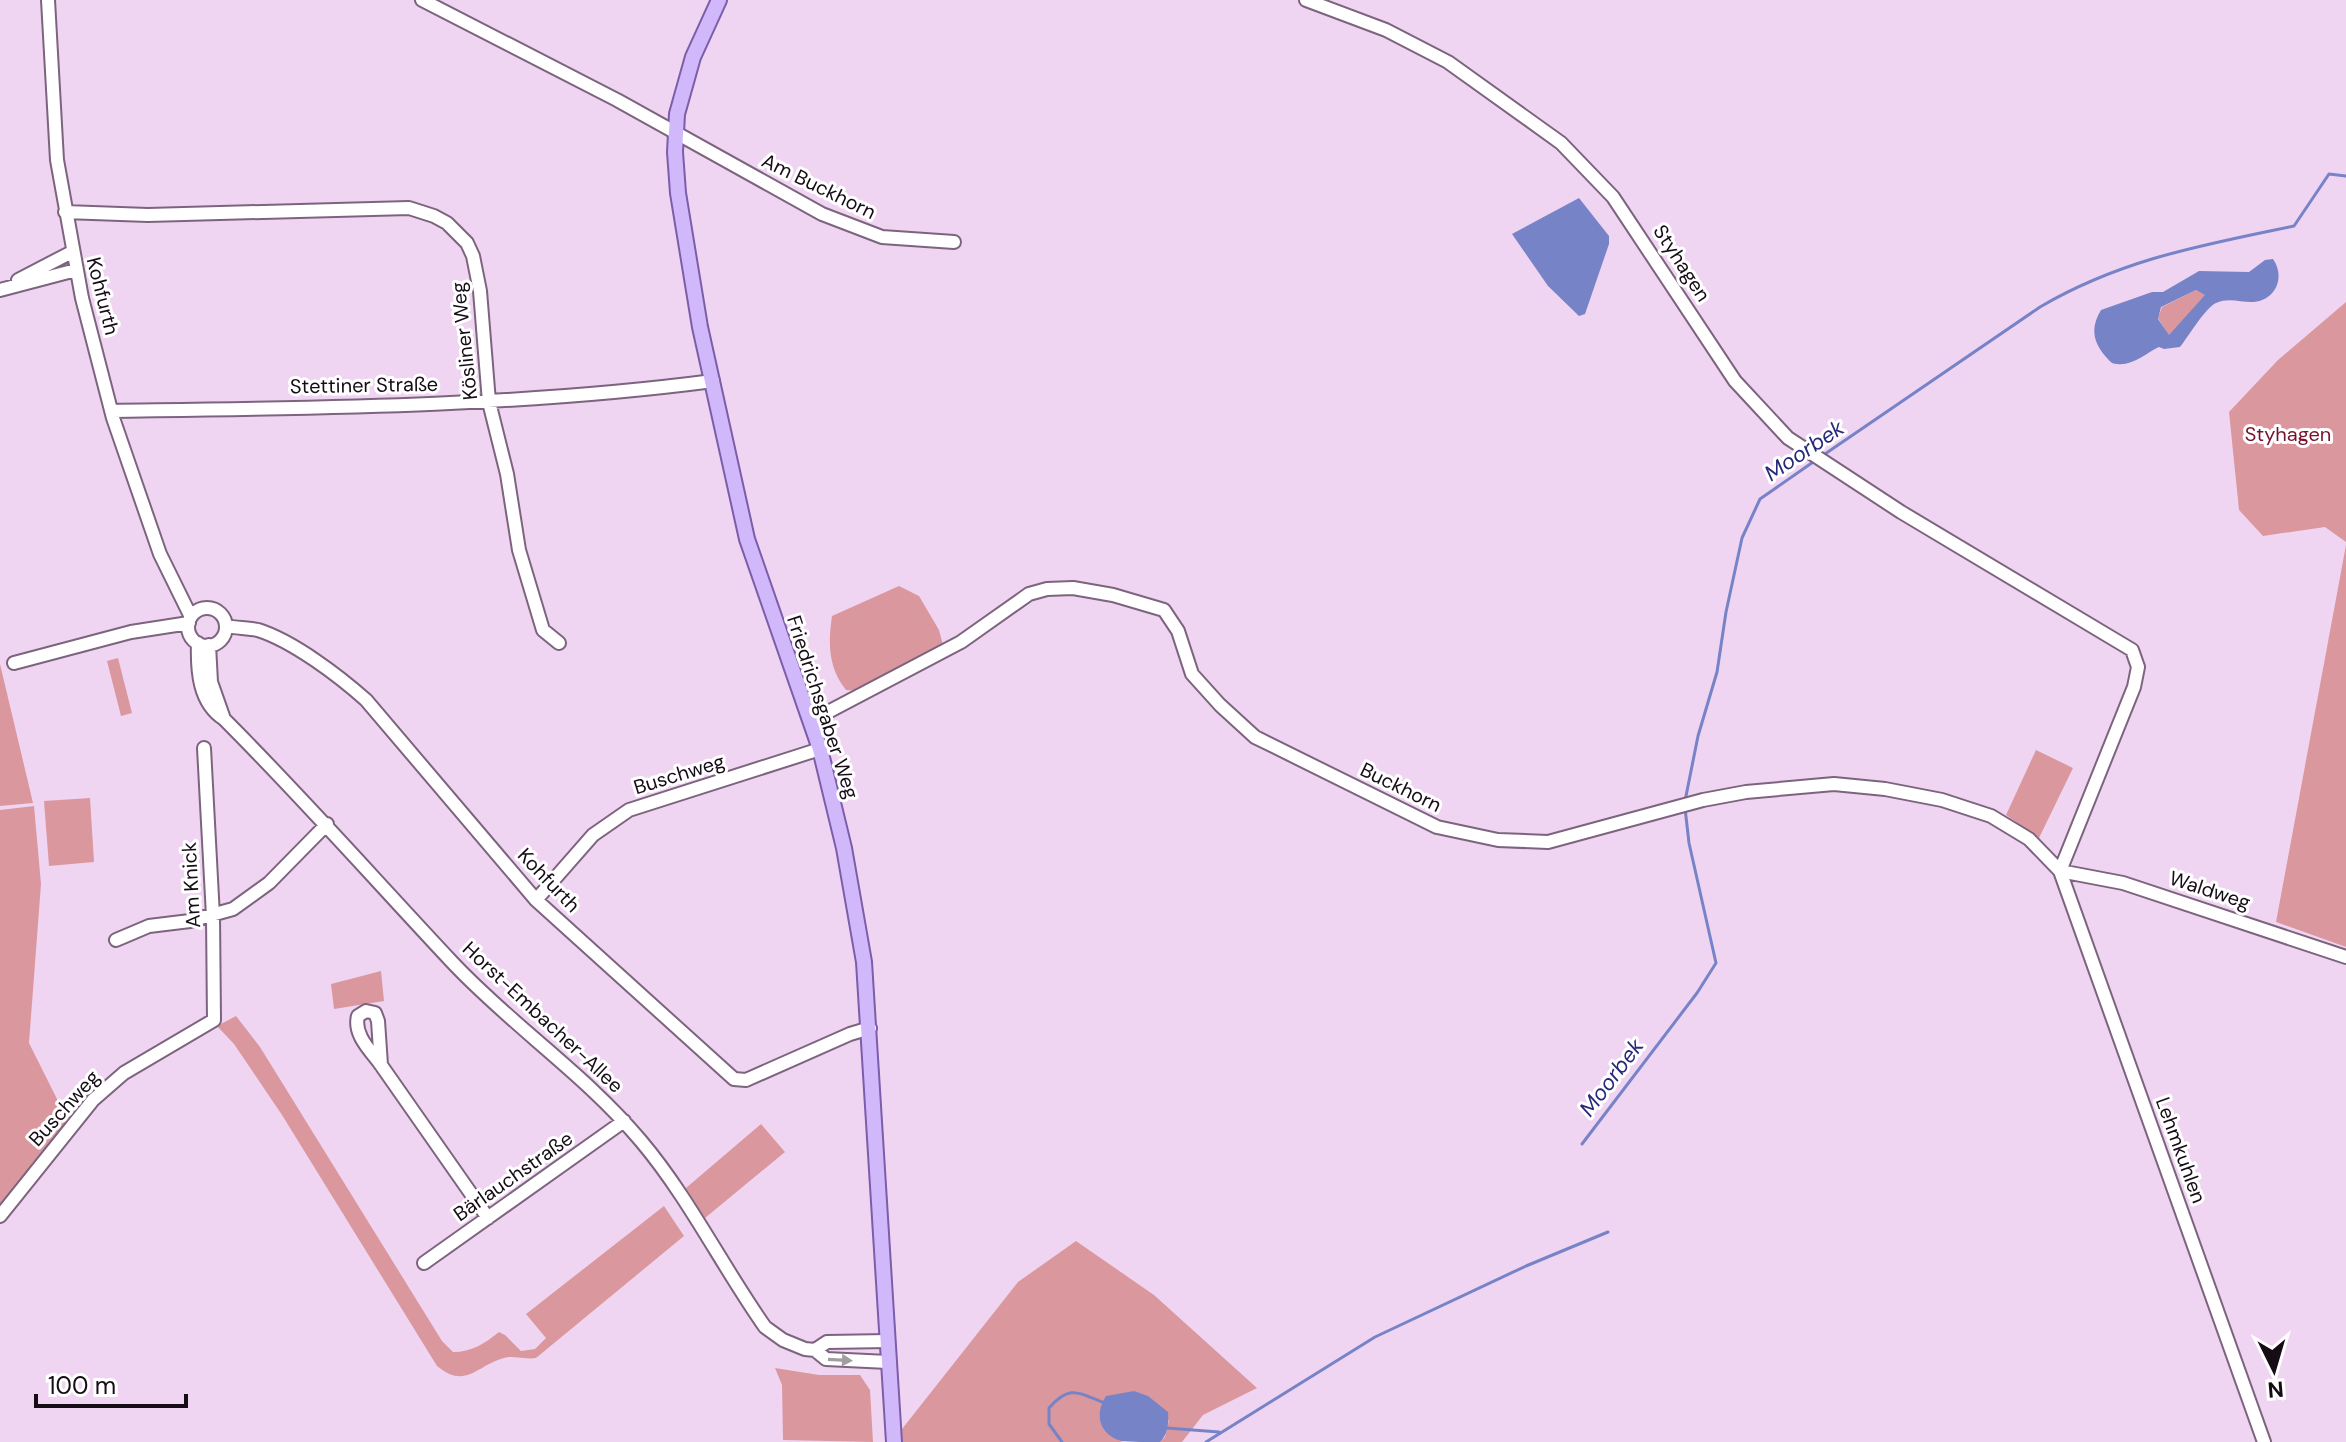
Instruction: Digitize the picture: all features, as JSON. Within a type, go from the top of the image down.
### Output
[{"type":"main road","name":"Friedrichsgaber Weg","points":[[719,0],[684,82],[675,134],[678,193],[688,260],[747,539],[820,749],[844,848],[859,932],[870,1028],[894,1442]]},
{"type":"street","name":"Kohfurth","points":[[48,0],[56,148],[76,270],[111,411],[160,554],[178,588],[184,590],[194,617],[190,634],[203,644]]},
{"type":"street","name":"Am Buckhorn","points":[[422,0],[617,100],[822,214],[869,234],[954,242]]},
{"type":"street","name":"Styhagen","points":[[1306,0],[1386,30],[1448,62],[1561,143],[1613,197],[1735,381],[1788,438],[1994,569],[2132,650],[2138,667],[2134,687],[2060,871]]},
{"type":"street","name":"Kösliner Weg","points":[[65,212],[148,215],[409,208],[434,216],[457,231],[467,243],[475,264],[489,402],[507,474],[525,577],[543,630],[559,643]]},
{"type":"street","points":[[4,288],[72,252]]},
{"type":"street","points":[[4,288],[76,270]]},
{"type":"street","name":"Stettiner Straße","points":[[111,411],[489,402],[713,381]]},
{"type":"street","name":"Buckhorn","points":[[809,718],[826,713],[961,642],[1029,594],[1047,589],[1073,588],[1113,595],[1164,610],[1178,631],[1192,674],[1255,737],[1437,827],[1498,840],[1548,842],[1746,792],[1834,784],[1885,789],[1942,800],[1991,816],[2029,839],[2060,871]]},
{"type":"street","name":"Kohfurth","points":[[194,617],[216,611],[226,626],[257,630],[276,639],[350,686],[366,700],[536,900],[734,1079],[746,1080],[870,1028]]},
{"type":"street","points":[[14,663],[194,617]]},
{"type":"street","points":[[203,644],[222,638],[226,626]]},
{"type":"street","name":"Horst-Embacher-Allee","points":[[203,644],[199,676],[212,711],[224,719],[327,824],[453,963],[595,1090],[624,1121],[664,1170],[765,1327],[792,1345],[815,1350],[826,1359],[888,1362]]},
{"type":"street","name":"Am Knick","points":[[204,748],[213,916],[214,1020]]},
{"type":"street","name":"Buschweg","points":[[536,900],[593,835],[629,810],[820,749]]},
{"type":"street","points":[[116,940],[149,926],[213,916],[233,909],[257,894],[327,824]]},
{"type":"street","name":"Waldweg","points":[[2060,871],[2123,883],[2346,957]]},
{"type":"street","name":"Lehmkuhlen","points":[[2060,871],[2264,1442]]},
{"type":"street","name":"Buschweg","points":[[0,1216],[93,1100],[124,1073],[214,1020]]},
{"type":"street","points":[[381,1065],[488,1218]]},
{"type":"street","name":"Bärlauchstraße","points":[[424,1263],[624,1121]]},
{"type":"street","points":[[815,1350],[827,1342],[888,1341]]},
{"type":"green space","points":[[2196,290],[2206,295],[2169,336],[2158,318],[2162,307]]},
{"type":"green space","name":"Styhagen","points":[[2346,302],[2346,542],[2325,527],[2263,536],[2239,510],[2229,412],[2278,360]]},
{"type":"green space","points":[[2346,545],[2346,947],[2276,922]]},
{"type":"green space","points":[[899,586],[919,596],[939,630],[943,645],[858,691],[846,690],[836,673],[831,655],[832,616]]},
{"type":"green space","points":[[118,658],[132,713],[121,716],[107,661]]},
{"type":"green space","points":[[0,664],[33,803],[0,806]]},
{"type":"green space","points":[[2036,750],[2073,768],[2039,838],[2006,815]]},
{"type":"green space","points":[[90,798],[94,862],[49,866],[44,801]]},
{"type":"green space","points":[[34,806],[41,884],[29,1043],[68,1121],[0,1207],[0,810]]},
{"type":"green space","points":[[381,971],[384,1001],[334,1009],[331,984]]},
{"type":"green space","points":[[236,1016],[260,1047],[442,1341],[453,1352],[478,1346],[499,1332],[521,1351],[535,1349],[546,1338],[526,1314],[664,1206],[684,1236],[536,1358],[504,1358],[464,1376],[447,1373],[437,1366],[282,1115],[234,1044],[217,1026]]},
{"type":"green space","points":[[761,1124],[785,1152],[705,1218],[686,1188]]},
{"type":"green space","points":[[1076,1241],[1154,1295],[1257,1388],[1203,1415],[1182,1442],[1160,1442],[1165,1437],[1169,1420],[1111,1436],[1123,1442],[902,1442],[902,1429],[1018,1282]]},
{"type":"green space","points":[[775,1368],[819,1375],[860,1375],[870,1390],[873,1442],[783,1440],[782,1385]]},
{"type":"water","points":[[1579,198],[1609,236],[1609,244],[1585,314],[1579,316],[1548,286],[1512,234]]},
{"type":"water","points":[[2273,259],[2277,266],[2277,286],[2273,292],[2254,302],[2231,300],[2216,303],[2202,316],[2180,347],[2159,347],[2134,361],[2115,364],[2098,346],[2094,329],[2101,310],[2152,292],[2163,292],[2199,271],[2249,272],[2265,260]],"holes":[[[2196,290],[2205,295],[2169,335],[2158,319],[2161,307]]]},
{"type":"water","points":[[1134,1391],[1148,1396],[1168,1412],[1165,1436],[1160,1442],[1121,1441],[1103,1428],[1100,1410],[1106,1396]]},
{"type":"waterway","name":"Moorbek","points":[[1822,456],[2040,307],[2132,265],[2294,226],[2329,174],[2346,176]]},
{"type":"waterway","name":"Moorbek","points":[[1685,801],[1698,736],[1717,672],[1742,538],[1760,499],[1816,460]]},
{"type":"waterway","name":"Moorbek","points":[[1582,1144],[1697,993],[1716,963],[1689,843],[1685,808]]},
{"type":"waterway","name":"Moorbek","points":[[1206,1442],[1375,1337],[1526,1266],[1608,1232]]},
{"type":"waterway","points":[[1062,1442],[1049,1424],[1049,1408],[1068,1393],[1086,1395],[1102,1402]]},
{"type":"waterway","points":[[1167,1428],[1219,1432]]}]
